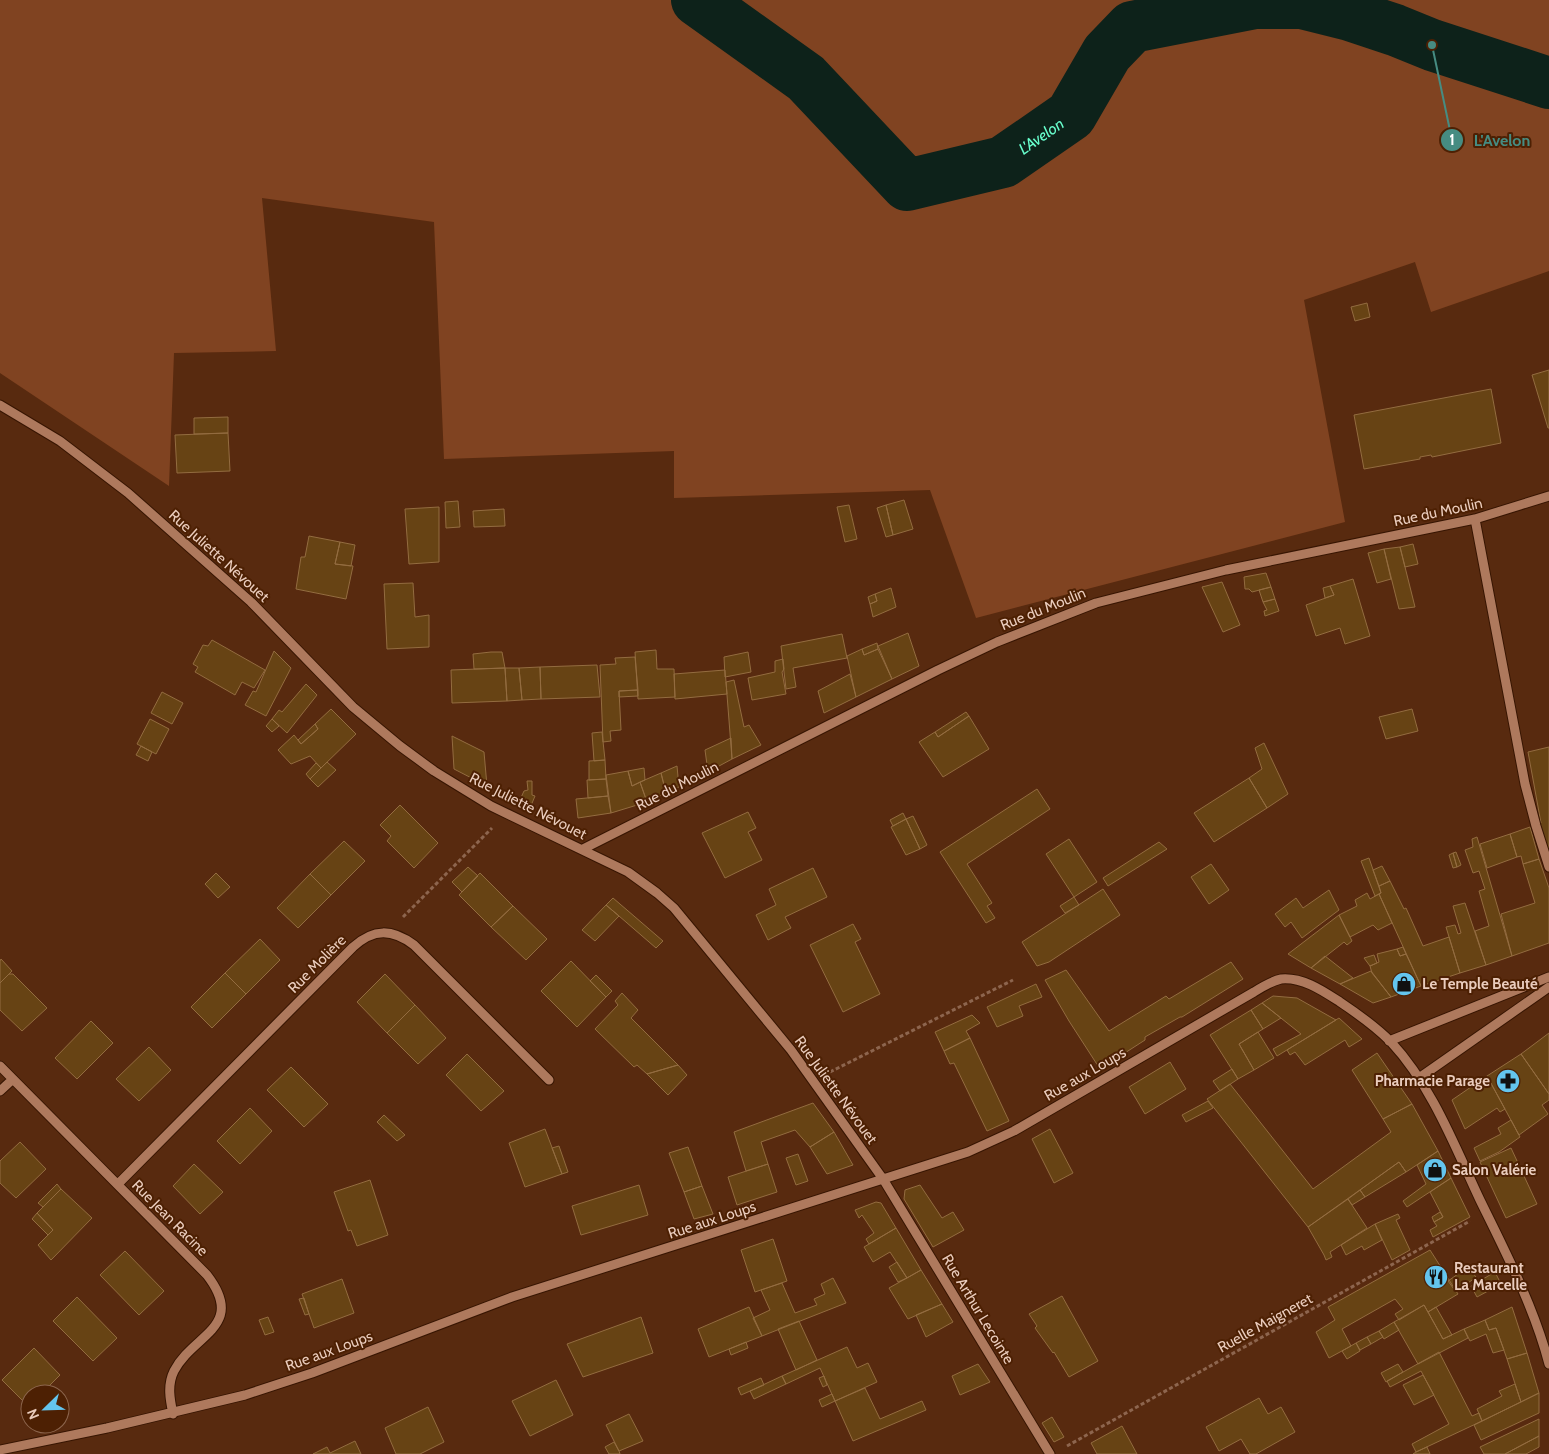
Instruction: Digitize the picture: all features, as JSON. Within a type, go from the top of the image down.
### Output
[{"type":"street","name":"Rue Juliette Névouet","points":[[0,405],[60,441],[128,493],[251,602],[353,707],[382,733],[434,772],[507,814],[628,872],[644,882],[674,908],[774,1028],[883,1179]]},
{"type":"street","name":"Rue du Moulin","points":[[583,849],[997,642],[1096,603],[1226,570],[1474,519],[1549,496]]},
{"type":"street","points":[[1474,519],[1525,784],[1549,868]]},
{"type":"street","points":[[388,932],[404,938],[414,945],[549,1080]]},
{"type":"street","name":"Rue Molière","points":[[118,1184],[361,940],[370,935],[388,932]]},
{"type":"street","points":[[1390,1041],[1549,977]]},
{"type":"street","name":"Rue aux Loups","points":[[0,1450],[173,1414],[266,1389],[512,1297],[950,1158],[999,1140],[1254,992],[1280,979],[1297,980],[1316,988],[1359,1015],[1390,1041],[1418,1078],[1444,1124],[1524,1292],[1549,1364]]},
{"type":"street","points":[[1418,1078],[1549,987]]},
{"type":"street","name":"Rue Jean Racine","points":[[0,1066],[207,1275],[220,1294],[218,1322],[182,1359],[174,1371],[170,1393],[173,1414]]},
{"type":"street","points":[[0,1091],[13,1079]]},
{"type":"street","name":"Rue Arthur Lecointe","points":[[883,1179],[1050,1454]]},
{"type":"path","points":[[388,932],[507,814]]},
{"type":"path","points":[[813,1080],[1013,980]]},
{"type":"path","name":"Ruelle Maigneret","points":[[1062,1449],[1486,1212]]},
{"type":"shaded area","points":[[0,0],[1549,0],[1549,271],[1431,312],[1415,262],[1304,300],[1345,522],[976,618],[930,490],[674,498],[674,451],[444,459],[434,222],[262,198],[276,351],[174,353],[169,486],[0,373]]},
{"type":"building","points":[[1367,303],[1370,317],[1355,321],[1351,307]]},
{"type":"building","points":[[1549,370],[1549,428],[1548,428],[1532,375]]},
{"type":"building","points":[[1491,389],[1501,443],[1364,469],[1354,415]]},
{"type":"building","points":[[228,417],[228,433],[194,434],[194,418]]},
{"type":"building","points":[[228,433],[230,471],[177,473],[175,435]]},
{"type":"building","points":[[904,500],[913,529],[893,535],[886,505]]},
{"type":"building","points":[[458,501],[460,527],[446,528],[445,502]]},
{"type":"building","points":[[849,505],[857,539],[845,542],[837,507]]},
{"type":"building","points":[[886,505],[893,535],[886,537],[877,508]]},
{"type":"building","points":[[439,507],[439,562],[409,564],[405,509]]},
{"type":"building","points":[[504,509],[505,526],[474,527],[473,511]]},
{"type":"building","points":[[309,536],[340,542],[335,564],[353,566],[346,599],[296,589],[301,557],[305,557]]},
{"type":"building","points":[[340,542],[355,545],[351,566],[335,564]]},
{"type":"building","points":[[1413,544],[1418,564],[1405,567],[1400,547]]},
{"type":"building","points":[[1400,547],[1415,607],[1399,609],[1384,549]]},
{"type":"building","points":[[1384,549],[1391,579],[1377,583],[1368,553]]},
{"type":"building","points":[[1266,573],[1271,587],[1252,592],[1249,589],[1245,589],[1244,577]]},
{"type":"building","points":[[1353,579],[1370,636],[1345,644],[1340,628],[1316,636],[1306,605],[1334,595],[1330,586]]},
{"type":"building","points":[[1222,582],[1240,625],[1223,632],[1202,587]]},
{"type":"building","points":[[413,583],[415,617],[429,615],[429,647],[387,649],[384,584]]},
{"type":"building","points":[[1330,586],[1334,595],[1325,598],[1323,588]]},
{"type":"building","points":[[1271,587],[1275,599],[1263,602],[1259,590]]},
{"type":"building","points":[[891,588],[896,607],[873,617],[870,604],[877,601],[875,594]]},
{"type":"building","points":[[875,594],[877,601],[870,604],[868,597]]},
{"type":"building","points":[[1275,599],[1279,611],[1265,616],[1264,611],[1267,610],[1263,602]]},
{"type":"building","points":[[908,633],[919,666],[892,679],[878,646]]},
{"type":"building","points":[[842,634],[847,658],[793,668],[796,687],[786,689],[781,646]]},
{"type":"building","points":[[212,640],[265,670],[254,688],[242,682],[235,695],[195,672],[198,667],[193,664],[203,645],[208,646]]},
{"type":"building","points":[[877,643],[878,649],[864,655],[862,649]]},
{"type":"building","points":[[862,649],[864,655],[878,649],[892,679],[856,697],[847,656]]},
{"type":"building","points":[[656,650],[657,669],[674,669],[675,697],[638,699],[635,652]]},
{"type":"building","points":[[274,651],[291,668],[266,716],[245,705],[253,691],[256,692]]},
{"type":"building","points":[[502,652],[505,668],[474,669],[473,654]]},
{"type":"building","points":[[748,652],[751,672],[725,677],[724,657]]},
{"type":"building","points":[[635,657],[638,690],[619,691],[621,730],[610,731],[611,741],[603,742],[600,665],[616,664],[615,658]]},
{"type":"building","points":[[783,659],[784,669],[782,672],[786,694],[752,700],[748,678],[775,672],[775,661]]},
{"type":"building","points":[[597,665],[600,697],[541,699],[540,667]]},
{"type":"building","points":[[540,667],[541,699],[522,700],[519,668]]},
{"type":"building","points":[[505,668],[519,668],[522,700],[507,701]]},
{"type":"building","points":[[505,668],[507,701],[452,703],[451,670]]},
{"type":"building","points":[[725,670],[727,694],[675,699],[674,674]]},
{"type":"building","points":[[850,674],[856,697],[824,713],[818,691]]},
{"type":"building","points":[[734,680],[744,727],[749,725],[761,745],[732,759],[726,682]]},
{"type":"building","points":[[306,684],[317,695],[287,733],[272,719],[279,710],[282,712]]},
{"type":"building","points":[[638,690],[638,696],[619,697],[619,691]]},
{"type":"building","points":[[162,692],[183,703],[172,724],[151,713]]},
{"type":"building","points":[[331,709],[356,734],[321,768],[310,756],[291,764],[278,750],[294,735],[301,744],[318,729],[315,724]]},
{"type":"building","points":[[1412,709],[1418,731],[1386,739],[1379,717]]},
{"type":"building","points":[[966,712],[969,716],[938,737],[935,732]]},
{"type":"building","points":[[969,716],[989,749],[943,777],[919,742],[935,732],[938,737]]},
{"type":"building","points":[[150,719],[169,729],[156,754],[137,744]]},
{"type":"building","points":[[272,719],[279,726],[272,732],[266,726]]},
{"type":"building","points":[[315,724],[318,729],[301,744],[298,740]]},
{"type":"building","points":[[602,732],[605,760],[594,761],[592,733]]},
{"type":"building","points":[[452,736],[484,752],[487,786],[454,769]]},
{"type":"building","points":[[731,738],[732,759],[708,772],[705,750]]},
{"type":"building","points":[[1264,743],[1288,794],[1267,808],[1249,778],[1262,769],[1255,748]]},
{"type":"building","points":[[141,746],[152,752],[148,761],[136,755]]},
{"type":"building","points":[[1549,747],[1549,854],[1540,823],[1528,752]]},
{"type":"building","points":[[605,760],[606,779],[589,780],[589,761]]},
{"type":"building","points":[[327,762],[336,770],[318,787],[310,779]]},
{"type":"building","points":[[316,763],[321,768],[310,779],[306,774]]},
{"type":"building","points":[[677,766],[679,787],[666,793],[661,773]]},
{"type":"building","points":[[644,768],[645,780],[632,786],[628,771]]},
{"type":"building","points":[[628,771],[632,786],[640,782],[647,802],[611,813],[606,775]]},
{"type":"building","points":[[661,773],[666,793],[647,802],[640,782]]},
{"type":"building","points":[[1249,778],[1267,808],[1214,842],[1194,813]]},
{"type":"building","points":[[606,779],[608,796],[588,798],[587,780]]},
{"type":"building","points":[[527,781],[532,781],[532,795],[535,796],[530,808],[519,802],[524,791],[528,790]]},
{"type":"building","points":[[1037,789],[1050,809],[967,864],[992,903],[987,906],[995,918],[986,923],[940,852]]},
{"type":"building","points":[[608,796],[611,813],[578,818],[576,799]]},
{"type":"building","points":[[400,805],[438,843],[414,868],[387,841],[391,836],[380,825]]},
{"type":"building","points":[[748,812],[756,828],[748,832],[762,860],[725,878],[702,833]]},
{"type":"building","points":[[903,813],[906,819],[893,826],[890,820]]},
{"type":"building","points":[[913,816],[927,845],[920,849],[906,819]]},
{"type":"building","points":[[906,819],[920,849],[906,855],[891,827]]},
{"type":"building","points":[[1530,827],[1539,859],[1523,864],[1521,856],[1517,857],[1510,834]]},
{"type":"building","points":[[1510,834],[1517,857],[1487,868],[1480,844]]},
{"type":"building","points":[[1477,837],[1512,956],[1486,965],[1475,931],[1489,926],[1479,891],[1485,889],[1479,871],[1473,873],[1465,850],[1473,847],[1472,839]]},
{"type":"building","points":[[1069,839],[1097,882],[1074,897],[1046,854]]},
{"type":"building","points":[[344,841],[365,861],[331,895],[310,874]]},
{"type":"building","points":[[1159,842],[1167,849],[1108,886],[1103,878]]},
{"type":"building","points":[[1456,852],[1461,865],[1457,867],[1453,853]]},
{"type":"building","points":[[1453,853],[1457,867],[1453,868],[1449,855]]},
{"type":"building","points":[[1369,858],[1381,893],[1375,896],[1361,861]]},
{"type":"building","points":[[1539,859],[1549,888],[1549,943],[1512,956],[1501,914],[1535,903],[1523,864]]},
{"type":"building","points":[[1211,864],[1229,890],[1209,904],[1191,877]]},
{"type":"building","points":[[1382,866],[1390,881],[1379,886],[1373,870]]},
{"type":"building","points":[[468,867],[478,876],[462,892],[452,882]]},
{"type":"building","points":[[813,868],[827,897],[785,917],[791,928],[768,940],[756,915],[776,905],[769,889]]},
{"type":"building","points":[[216,873],[230,887],[218,898],[205,884]]},
{"type":"building","points":[[480,873],[513,906],[491,927],[459,895]]},
{"type":"building","points":[[310,874],[331,895],[298,928],[277,908]]},
{"type":"building","points":[[1390,881],[1404,909],[1406,908],[1423,946],[1449,937],[1460,973],[1421,986],[1379,894],[1381,893],[1379,886]]},
{"type":"building","points":[[1103,889],[1120,915],[1049,962],[1037,966],[1022,942]]},
{"type":"building","points":[[1329,890],[1339,910],[1302,938],[1291,922],[1285,927],[1275,914],[1296,898],[1303,908]]},
{"type":"building","points":[[1367,893],[1370,899],[1379,894],[1392,923],[1378,930],[1373,925],[1350,937],[1339,915],[1357,906],[1355,900]]},
{"type":"building","points":[[1074,897],[1079,905],[1065,913],[1060,906]]},
{"type":"building","points":[[613,898],[663,941],[656,948],[606,905]]},
{"type":"building","points":[[1465,903],[1486,965],[1460,973],[1446,927],[1455,925],[1458,934],[1461,933],[1453,906]]},
{"type":"building","points":[[606,905],[619,916],[595,941],[582,930]]},
{"type":"building","points":[[513,906],[547,939],[526,960],[491,927]]},
{"type":"building","points":[[1339,915],[1352,941],[1347,945],[1344,942],[1311,968],[1288,954]]},
{"type":"building","points":[[853,924],[861,939],[855,942],[880,994],[843,1012],[810,945]]},
{"type":"building","points":[[260,939],[280,960],[246,994],[225,973]]},
{"type":"building","points":[[1403,947],[1406,954],[1400,956],[1397,949]]},
{"type":"building","points":[[1397,949],[1400,956],[1406,954],[1421,986],[1391,997],[1372,973],[1370,966],[1379,962],[1377,954]]},
{"type":"building","points":[[1374,955],[1377,963],[1370,966],[1364,958]]},
{"type":"building","points":[[1325,956],[1353,978],[1340,984],[1311,968]]},
{"type":"building","points":[[1,959],[12,971],[0,983],[0,961]]},
{"type":"building","points":[[571,961],[606,997],[577,1027],[541,991]]},
{"type":"building","points":[[1231,962],[1243,979],[1182,1017],[1145,1037],[1145,1040],[1100,1069],[1045,980],[1066,970],[1109,1031],[1166,996],[1169,999]]},
{"type":"building","points":[[1371,971],[1391,997],[1373,1003],[1340,984]]},
{"type":"building","points":[[225,973],[246,994],[212,1028],[191,1007]]},
{"type":"building","points":[[9,974],[13,974],[47,1008],[22,1031],[0,1010],[0,983]]},
{"type":"building","points":[[385,974],[415,1005],[387,1033],[357,1002]]},
{"type":"building","points":[[596,975],[612,991],[606,997],[590,981]]},
{"type":"building","points":[[1036,984],[1042,997],[1019,1006],[1023,1016],[997,1027],[987,1007]]},
{"type":"building","points":[[622,993],[638,1010],[631,1018],[678,1065],[647,1074],[637,1065],[634,1067],[595,1029],[618,1005],[615,1001]]},
{"type":"building","points":[[1273,996],[1297,998],[1336,1020],[1277,1056],[1273,1049],[1301,1034],[1262,1003]]},
{"type":"building","points":[[1262,1003],[1281,1018],[1263,1029],[1251,1010]]},
{"type":"building","points":[[415,1005],[446,1038],[418,1064],[387,1033]]},
{"type":"building","points":[[1251,1010],[1263,1029],[1239,1044],[1254,1070],[1238,1079],[1210,1035]]},
{"type":"building","points":[[972,1015],[980,1023],[966,1031],[970,1038],[944,1051],[935,1032]]},
{"type":"building","points":[[1339,1018],[1362,1039],[1349,1047],[1345,1040],[1305,1065],[1295,1052],[1290,1055],[1287,1050]]},
{"type":"building","points":[[91,1021],[113,1043],[77,1079],[55,1058]]},
{"type":"building","points":[[1258,1032],[1274,1058],[1254,1070],[1239,1044]]},
{"type":"building","points":[[1549,1033],[1549,1094],[1521,1054]]},
{"type":"building","points":[[970,1038],[1009,1121],[987,1131],[954,1063],[950,1064],[944,1051]]},
{"type":"building","points":[[149,1047],[171,1070],[139,1101],[116,1079]]},
{"type":"building","points":[[1377,1053],[1412,1104],[1383,1119],[1352,1070]]},
{"type":"building","points":[[467,1054],[504,1091],[481,1111],[446,1075]]},
{"type":"building","points":[[1521,1054],[1549,1094],[1549,1100],[1542,1105],[1548,1114],[1519,1135],[1487,1076]]},
{"type":"building","points":[[1170,1062],[1186,1089],[1145,1114],[1129,1087]]},
{"type":"building","points":[[678,1065],[687,1075],[668,1095],[647,1074]]},
{"type":"building","points":[[291,1067],[328,1104],[304,1127],[267,1090]]},
{"type":"building","points":[[1232,1069],[1238,1079],[1220,1091],[1213,1081]]},
{"type":"building","points":[[1487,1076],[1505,1109],[1500,1112],[1497,1108],[1465,1129],[1452,1100]]},
{"type":"building","points":[[1230,1084],[1313,1189],[1391,1132],[1383,1119],[1412,1104],[1438,1151],[1406,1172],[1399,1162],[1308,1227],[1207,1099]]},
{"type":"building","points":[[1208,1101],[1213,1108],[1186,1122],[1182,1115]]},
{"type":"building","points":[[813,1103],[834,1132],[810,1147],[795,1130],[761,1142],[768,1164],[746,1171],[734,1132]]},
{"type":"building","points":[[250,1108],[272,1131],[240,1164],[217,1141]]},
{"type":"building","points":[[384,1115],[405,1135],[397,1141],[377,1122]]},
{"type":"building","points":[[1511,1120],[1520,1137],[1499,1152],[1480,1161],[1474,1148],[1501,1134],[1498,1128]]},
{"type":"building","points":[[545,1129],[562,1174],[525,1187],[509,1143]]},
{"type":"building","points":[[1050,1129],[1073,1173],[1054,1183],[1032,1139]]},
{"type":"building","points":[[834,1132],[853,1165],[827,1174],[810,1147]]},
{"type":"building","points":[[20,1142],[46,1169],[16,1198],[0,1183],[0,1161]]},
{"type":"building","points":[[559,1146],[568,1172],[562,1174],[552,1148]]},
{"type":"building","points":[[688,1147],[702,1186],[684,1192],[669,1153]]},
{"type":"building","points":[[1511,1148],[1537,1204],[1506,1218],[1480,1162]]},
{"type":"building","points":[[1438,1151],[1451,1178],[1407,1207],[1403,1201],[1426,1184],[1417,1165]]},
{"type":"building","points":[[798,1154],[808,1181],[796,1185],[786,1158]]},
{"type":"building","points":[[1399,1162],[1406,1172],[1365,1197],[1360,1190]]},
{"type":"building","points":[[194,1164],[223,1192],[200,1214],[173,1186]]},
{"type":"building","points":[[768,1164],[777,1192],[737,1205],[728,1177]]},
{"type":"building","points":[[1451,1178],[1470,1217],[1433,1237],[1430,1230],[1437,1226],[1434,1222],[1443,1217],[1430,1192]]},
{"type":"building","points":[[370,1180],[388,1235],[357,1246],[351,1230],[348,1231],[334,1192]]},
{"type":"building","points":[[57,1184],[61,1189],[43,1207],[38,1203]]},
{"type":"building","points":[[639,1185],[648,1215],[581,1235],[572,1206]]},
{"type":"building","points":[[920,1185],[942,1218],[953,1212],[964,1230],[933,1247],[904,1199],[905,1190]]},
{"type":"building","points":[[702,1186],[713,1214],[694,1219],[684,1192]]},
{"type":"building","points":[[61,1189],[92,1218],[51,1260],[38,1245],[53,1230],[37,1213]]},
{"type":"building","points":[[1360,1190],[1365,1197],[1352,1205],[1348,1199]]},
{"type":"building","points":[[1348,1199],[1367,1228],[1330,1252],[1332,1257],[1326,1260],[1308,1227]]},
{"type":"building","points":[[876,1202],[881,1203],[896,1228],[869,1244],[866,1239],[874,1233],[862,1215],[859,1218],[855,1210]]},
{"type":"building","points":[[1440,1212],[1443,1217],[1434,1222],[1432,1217]]},
{"type":"building","points":[[37,1213],[53,1230],[48,1235],[32,1219]]},
{"type":"building","points":[[1398,1214],[1400,1218],[1396,1220],[1410,1250],[1392,1260],[1375,1224]]},
{"type":"building","points":[[1375,1224],[1382,1240],[1364,1250],[1362,1246],[1346,1255],[1341,1245]]},
{"type":"building","points":[[896,1228],[921,1270],[907,1278],[890,1252],[873,1262],[864,1247]]},
{"type":"building","points":[[773,1239],[787,1281],[755,1292],[741,1250]]},
{"type":"building","points":[[1430,1250],[1458,1294],[1428,1312],[1424,1305],[1399,1320],[1395,1314],[1403,1309],[1395,1299],[1342,1329],[1351,1346],[1329,1358],[1316,1332],[1335,1320],[1328,1307]]},
{"type":"building","points":[[125,1251],[164,1291],[139,1315],[100,1275]]},
{"type":"building","points":[[897,1262],[907,1278],[898,1282],[889,1267]]},
{"type":"building","points":[[1468,1267],[1476,1277],[1456,1292],[1448,1281]]},
{"type":"building","points":[[921,1270],[942,1304],[908,1319],[889,1288]]},
{"type":"building","points":[[1495,1272],[1501,1284],[1477,1297],[1471,1286]]},
{"type":"building","points":[[833,1278],[846,1303],[762,1336],[753,1318],[770,1310],[761,1290],[782,1283],[795,1313],[817,1305],[814,1299],[825,1294],[821,1284]]},
{"type":"building","points":[[342,1279],[354,1313],[314,1328],[302,1294]]},
{"type":"building","points":[[1062,1296],[1098,1361],[1069,1377],[1054,1352],[1035,1328],[1037,1326],[1029,1314]]},
{"type":"building","points":[[77,1297],[117,1338],[93,1361],[53,1321]]},
{"type":"building","points":[[304,1298],[309,1314],[305,1315],[299,1299]]},
{"type":"building","points":[[942,1304],[953,1322],[926,1337],[916,1315]]},
{"type":"building","points":[[1424,1305],[1443,1339],[1464,1329],[1468,1338],[1418,1364],[1394,1322]]},
{"type":"building","points":[[749,1307],[762,1336],[709,1357],[698,1329]]},
{"type":"building","points":[[1436,1307],[1452,1335],[1443,1339],[1428,1312]]},
{"type":"building","points":[[1512,1307],[1527,1353],[1507,1359],[1496,1328],[1489,1330],[1485,1320]]},
{"type":"building","points":[[268,1317],[274,1332],[265,1335],[259,1320]]},
{"type":"building","points":[[641,1317],[653,1353],[583,1377],[567,1344]]},
{"type":"building","points":[[1485,1320],[1489,1330],[1496,1328],[1504,1350],[1493,1353],[1486,1334],[1470,1341],[1464,1329]]},
{"type":"building","points":[[799,1321],[817,1360],[796,1370],[778,1329]]},
{"type":"building","points":[[1394,1322],[1399,1330],[1384,1339],[1379,1331]]},
{"type":"building","points":[[1379,1331],[1383,1337],[1371,1344],[1367,1337]]},
{"type":"building","points":[[1367,1337],[1371,1344],[1360,1350],[1356,1343]]},
{"type":"building","points":[[746,1342],[748,1348],[731,1355],[729,1349]]},
{"type":"building","points":[[1356,1343],[1360,1351],[1347,1359],[1342,1351]]},
{"type":"building","points":[[847,1347],[857,1368],[868,1363],[877,1382],[835,1401],[820,1368],[786,1384],[782,1376]]},
{"type":"building","points":[[34,1348],[60,1375],[51,1384],[20,1384],[20,1398],[2,1380]]},
{"type":"building","points":[[1439,1352],[1472,1416],[1479,1413],[1482,1421],[1416,1452],[1412,1444],[1449,1424],[1421,1371],[1390,1387],[1387,1381]]},
{"type":"building","points":[[1527,1353],[1539,1393],[1521,1402],[1507,1359]]},
{"type":"building","points":[[978,1364],[990,1382],[960,1395],[952,1376]]},
{"type":"building","points":[[1398,1364],[1403,1372],[1386,1382],[1381,1373]]},
{"type":"building","points":[[1423,1375],[1434,1395],[1414,1405],[1403,1385]]},
{"type":"building","points":[[782,1376],[786,1384],[754,1399],[750,1391]]},
{"type":"building","points":[[824,1376],[827,1385],[823,1387],[819,1378]]},
{"type":"building","points":[[761,1378],[764,1385],[741,1395],[738,1388]]},
{"type":"building","points":[[556,1380],[573,1415],[530,1436],[512,1401]]},
{"type":"building","points":[[1515,1384],[1521,1402],[1482,1421],[1477,1409],[1502,1396],[1499,1391]]},
{"type":"building","points":[[865,1388],[880,1419],[922,1401],[926,1410],[853,1441],[835,1401]]},
{"type":"building","points":[[1539,1393],[1539,1413],[1481,1440],[1474,1425]]},
{"type":"building","points":[[832,1394],[835,1401],[822,1407],[819,1400]]},
{"type":"building","points":[[1259,1398],[1268,1414],[1281,1407],[1295,1432],[1256,1454],[1250,1454],[1241,1439],[1219,1451],[1206,1427]]},
{"type":"building","points":[[428,1407],[444,1442],[420,1454],[396,1454],[385,1428]]},
{"type":"building","points":[[629,1414],[643,1441],[619,1451],[606,1425]]},
{"type":"building","points":[[1052,1417],[1064,1437],[1054,1442],[1042,1423]]},
{"type":"building","points":[[1539,1419],[1539,1436],[1505,1454],[1484,1454],[1480,1447]]},
{"type":"building","points":[[1122,1426],[1137,1454],[1097,1454],[1091,1443]]},
{"type":"building","points":[[1539,1436],[1539,1447],[1526,1454],[1505,1454]]},
{"type":"building","points":[[355,1441],[361,1454],[313,1454],[327,1447],[330,1453]]},
{"type":"building","points":[[614,1442],[620,1454],[609,1454],[605,1447]]},
{"type":"building","points":[[1427,1447],[1430,1454],[1413,1454],[1416,1452]]},
{"type":"waterway","name":"L'Avelon","points":[[697,0],[806,78],[907,185],[1003,162],[1071,115],[1107,53],[1132,27],[1255,3],[1302,3],[1350,15],[1432,45],[1549,83]]},
{"type":"place","name":"L'Avelon","points":[[1432,45]]},
{"type":"place","name":"Le Temple Beauté","points":[[1404,984]]},
{"type":"place","name":"Pharmacie Parage","points":[[1508,1081]]},
{"type":"place","name":"Salon Valérie","points":[[1435,1170]]},
{"type":"place","name":"Restaurant La Marcelle","points":[[1436,1277]]}]
